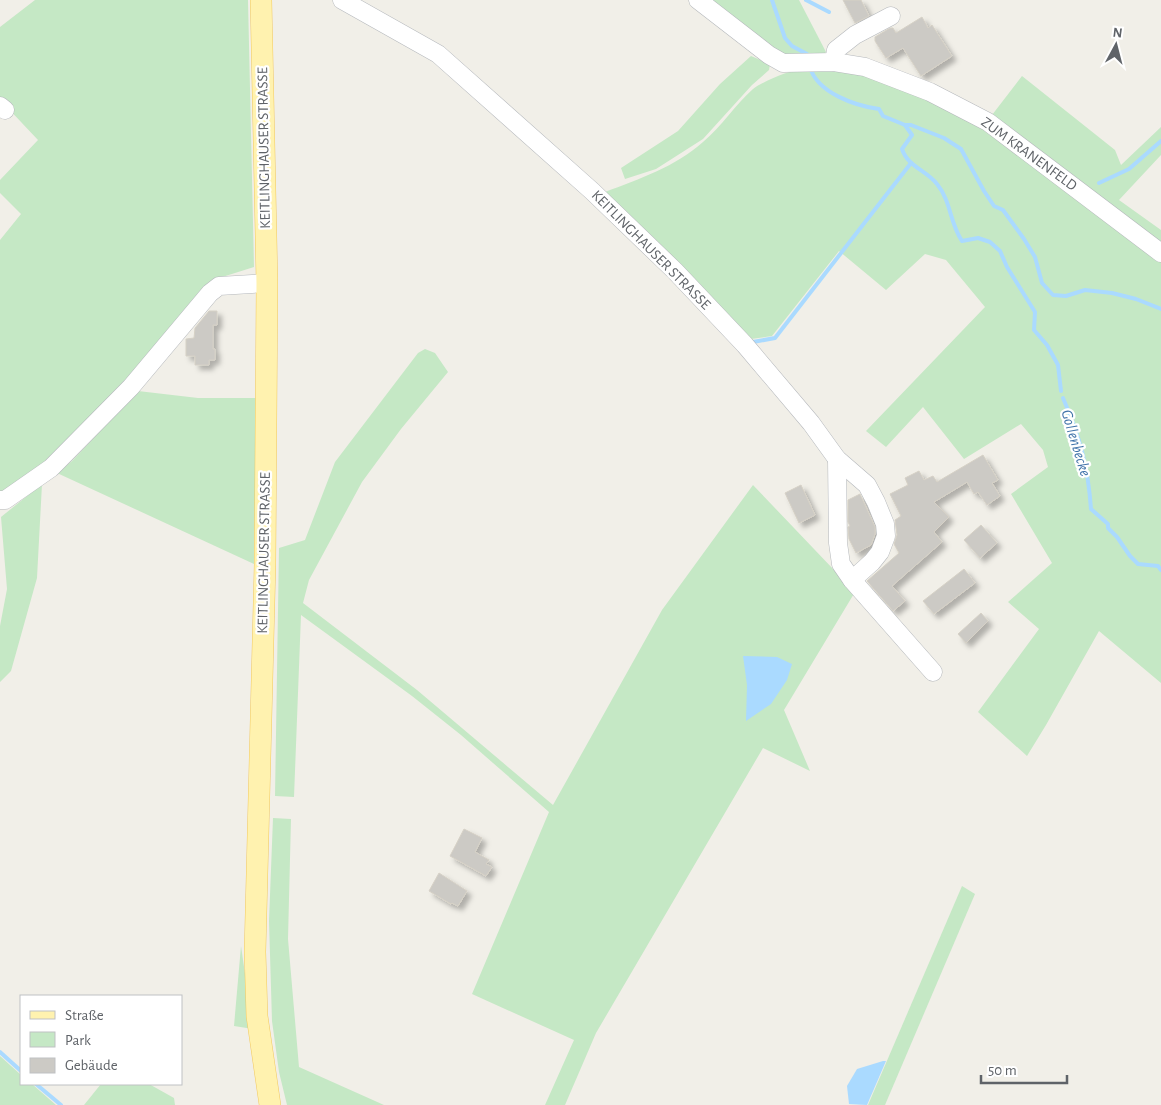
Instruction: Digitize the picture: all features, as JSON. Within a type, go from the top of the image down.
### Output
[{"type":"main road","name":"KEITLINGHAUSER STRASSE","points":[[261,0],[267,283],[264,564],[255,952],[258,1016],[270,1105]]},
{"type":"street","name":"KEITLINGHAUSER STRASSE","points":[[342,0],[438,54],[592,191],[675,271],[745,345],[811,423],[837,459],[867,485],[876,502],[885,524],[886,536],[880,552],[852,580]]},
{"type":"street","name":"ZUM KRANENFELD","points":[[698,0],[768,55],[783,63],[818,63],[865,67],[930,92],[988,122],[1161,253]]},
{"type":"street","points":[[818,63],[855,35],[891,16]]},
{"type":"street","points":[[2,502],[51,468],[124,394],[210,293],[219,286],[267,283]]},
{"type":"street","points":[[837,459],[838,543],[841,564],[852,580],[932,672]]},
{"type":"green space","points":[[35,0],[248,0],[254,267],[216,279],[126,384],[47,463],[0,497],[0,240],[21,214],[0,193],[0,180],[38,140],[5,105],[0,104],[0,27]]},
{"type":"green space","points":[[704,0],[799,0],[826,52],[820,57],[790,58],[769,49]]},
{"type":"green space","points":[[751,56],[770,64],[769,70],[752,85],[703,139],[656,169],[625,179],[621,168],[678,131],[720,84]]},
{"type":"green space","points":[[806,68],[864,73],[986,125],[1161,259],[1161,683],[1099,631],[1027,756],[978,712],[1039,629],[1008,602],[1052,563],[1011,494],[1048,467],[1043,450],[1021,424],[964,459],[923,407],[886,447],[866,431],[985,307],[946,260],[925,254],[886,290],[839,251],[772,336],[751,339],[605,192],[656,172],[681,159],[710,136],[753,89],[778,76]]},
{"type":"green space","points":[[1022,76],[1115,150],[1121,165],[1161,127],[1161,155],[1119,200],[1161,230],[1161,244],[992,115]]},
{"type":"green space","points":[[425,349],[435,353],[448,372],[401,429],[362,482],[309,580],[303,603],[417,690],[553,805],[662,610],[753,485],[855,592],[784,710],[810,771],[763,748],[596,1033],[565,1105],[545,1105],[574,1040],[472,994],[549,812],[461,735],[412,696],[301,615],[294,797],[275,796],[279,548],[305,540],[335,462],[418,353]]},
{"type":"green space","points":[[138,391],[198,398],[258,398],[254,564],[57,473],[72,461]]},
{"type":"green space","points":[[42,484],[37,578],[11,671],[0,682],[0,626],[7,589],[1,517]]},
{"type":"green space","points":[[273,818],[291,819],[288,939],[299,1067],[384,1105],[287,1105],[279,1072],[272,1021],[269,921]]},
{"type":"green space","points":[[962,886],[975,894],[885,1105],[868,1105]]},
{"type":"green space","points":[[241,946],[253,1029],[234,1026]]},
{"type":"green space","points":[[0,1056],[20,1074],[20,1085],[33,1085],[56,1105],[0,1105]]},
{"type":"green space","points":[[100,1085],[151,1085],[174,1098],[175,1105],[84,1105]]},
{"type":"water","points":[[743,656],[777,657],[792,664],[787,680],[771,704],[746,721],[747,685]]},
{"type":"water","points":[[886,1061],[867,1105],[849,1104],[847,1086],[857,1069]]},
{"type":"building","points":[[843,0],[861,0],[869,16],[855,23]]},
{"type":"building","points":[[922,17],[928,28],[932,25],[952,56],[921,76],[903,48],[886,58],[875,41],[875,37],[890,28],[893,28],[896,33]]},
{"type":"building","points":[[209,311],[217,311],[217,325],[213,325],[215,360],[209,360],[209,365],[195,365],[195,356],[186,356],[186,339],[194,338],[195,328]]},
{"type":"building","points":[[983,455],[998,480],[992,483],[1000,496],[987,505],[978,492],[974,494],[967,482],[934,502],[949,517],[934,532],[942,542],[892,586],[905,601],[893,611],[867,581],[899,553],[894,544],[897,535],[895,520],[901,516],[890,494],[908,485],[905,478],[919,471],[924,480],[933,476],[937,482]]},
{"type":"building","points":[[801,485],[815,515],[799,523],[785,493]]},
{"type":"building","points":[[860,494],[875,527],[875,534],[871,545],[856,553],[849,539],[848,500]]},
{"type":"building","points":[[981,525],[997,543],[980,558],[964,540]]},
{"type":"building","points":[[964,569],[975,583],[934,614],[923,601]]},
{"type":"building","points":[[981,613],[988,621],[966,643],[958,634]]},
{"type":"building","points":[[464,829],[482,838],[475,852],[489,860],[486,864],[492,867],[486,876],[450,856]]},
{"type":"building","points":[[439,873],[467,891],[458,906],[429,891]]},
{"type":"waterway","name":"Gollenbecke","points":[[772,0],[785,38],[792,46],[807,54],[808,58]]},
{"type":"waterway","points":[[806,0],[829,12]]},
{"type":"waterway","name":"Gollenbecke","points":[[810,67],[820,84],[838,97],[879,109],[883,116],[905,125],[912,135],[902,149],[908,160],[933,179],[942,191],[962,241],[978,238],[990,242],[1000,251],[1007,267],[1035,312],[1034,330],[1047,345],[1058,365],[1061,391]]},
{"type":"waterway","points":[[905,125],[911,125],[944,138],[961,149],[994,206],[1003,210],[1024,239],[1035,257],[1042,283],[1053,295],[1066,296],[1085,290],[1112,293],[1136,299],[1161,309]]},
{"type":"waterway","points":[[1099,183],[1129,169],[1161,141]]},
{"type":"waterway","points":[[753,342],[775,338],[911,163]]},
{"type":"waterway","name":"Gollenbecke","points":[[1063,398],[1082,452],[1088,479],[1091,509],[1108,524],[1108,528],[1138,564],[1158,566],[1161,570]]},
{"type":"waterway","points":[[0,1052],[20,1070]]},
{"type":"waterway","points":[[37,1085],[61,1105]]}]
